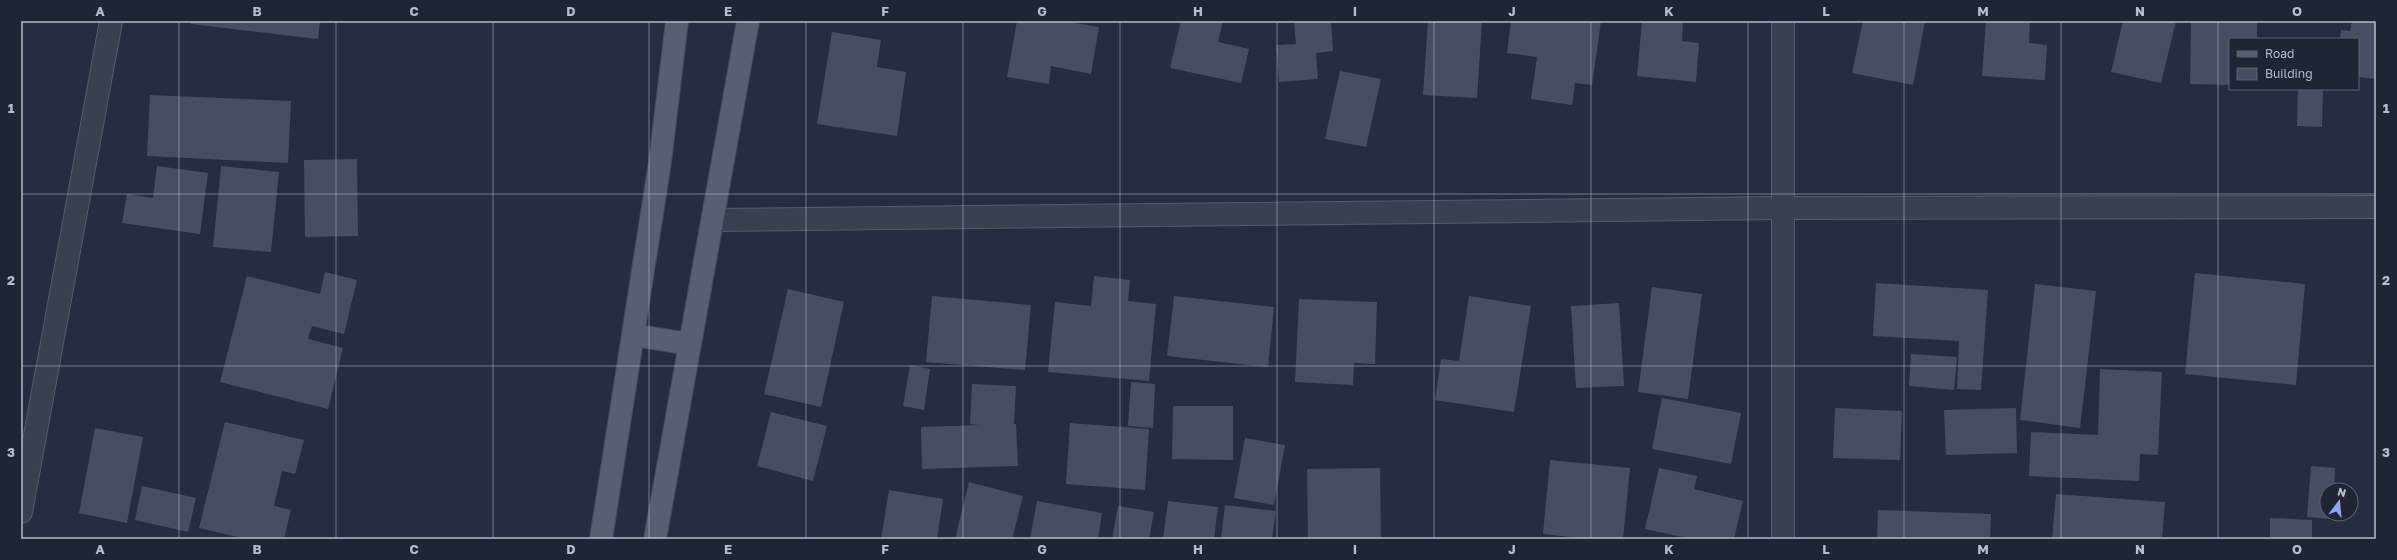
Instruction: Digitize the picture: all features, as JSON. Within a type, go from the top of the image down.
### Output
[{"type":"main road","points":[[601,539],[660,162],[677,21]]},
{"type":"main road","points":[[655,539],[748,21]]},
{"type":"main road","points":[[633,335],[690,344]]},
{"type":"street","points":[[22,500],[111,21]]},
{"type":"street","points":[[1783,21],[1783,539]]},
{"type":"street","points":[[713,220],[1783,208],[2376,207]]},
{"type":"building","points":[[191,21],[320,21],[318,39],[191,24]]},
{"type":"building","points":[[1017,21],[1064,21],[1099,27],[1091,74],[1051,66],[1049,84],[1007,77]]},
{"type":"building","points":[[1181,21],[1223,21],[1218,42],[1249,49],[1241,83],[1170,68]]},
{"type":"building","points":[[1331,21],[1333,51],[1316,53],[1318,79],[1279,82],[1276,45],[1296,44],[1294,22]]},
{"type":"building","points":[[1428,21],[1482,21],[1477,98],[1423,95]]},
{"type":"building","points":[[1511,21],[1601,21],[1592,85],[1575,83],[1572,105],[1531,99],[1537,57],[1507,53]]},
{"type":"building","points":[[1642,21],[1683,21],[1682,41],[1699,43],[1696,82],[1637,76]]},
{"type":"building","points":[[1863,21],[1925,21],[1913,85],[1852,73]]},
{"type":"building","points":[[1986,21],[2030,21],[2029,43],[2047,45],[2045,80],[1982,76]]},
{"type":"building","points":[[2123,21],[2176,21],[2161,83],[2111,72]]},
{"type":"building","points":[[2191,21],[2257,21],[2257,38],[2229,38],[2229,85],[2190,84]]},
{"type":"building","points":[[2352,21],[2376,21],[2376,79],[2359,77],[2359,38],[2340,38],[2341,30],[2350,31]]},
{"type":"building","points":[[832,32],[881,40],[877,67],[906,72],[897,136],[817,124]]},
{"type":"building","points":[[1340,71],[1381,79],[1366,147],[1325,139]]},
{"type":"building","points":[[2298,90],[2323,90],[2322,127],[2297,126]]},
{"type":"building","points":[[150,95],[291,101],[288,163],[147,156]]},
{"type":"building","points":[[357,159],[358,236],[305,237],[304,160]]},
{"type":"building","points":[[157,166],[208,173],[200,234],[122,223],[127,194],[153,198]]},
{"type":"building","points":[[221,166],[279,172],[271,252],[213,247]]},
{"type":"building","points":[[325,272],[357,280],[344,334],[312,326],[308,339],[343,348],[328,409],[220,382],[247,276],[320,294]]},
{"type":"building","points":[[2195,273],[2305,284],[2296,385],[2185,374]]},
{"type":"building","points":[[1094,276],[1130,280],[1128,301],[1156,304],[1149,381],[1048,372],[1055,302],[1091,306]]},
{"type":"building","points":[[1876,283],[1988,290],[1981,390],[1957,389],[1959,341],[1873,336]]},
{"type":"building","points":[[2035,284],[2096,291],[2080,428],[2020,420]]},
{"type":"building","points":[[1652,287],[1702,294],[1688,399],[1638,392]]},
{"type":"building","points":[[788,289],[844,302],[821,407],[764,394]]},
{"type":"building","points":[[932,296],[1031,305],[1025,370],[926,362]]},
{"type":"building","points":[[1174,296],[1274,307],[1268,367],[1167,356]]},
{"type":"building","points":[[1469,296],[1531,306],[1514,412],[1435,400],[1441,359],[1459,361]]},
{"type":"building","points":[[1299,299],[1377,302],[1375,364],[1354,363],[1353,385],[1295,382]]},
{"type":"building","points":[[1619,303],[1624,386],[1576,388],[1571,306]]},
{"type":"building","points":[[1911,354],[1957,357],[1954,390],[1909,386]]},
{"type":"building","points":[[910,365],[930,369],[924,410],[903,406]]},
{"type":"building","points":[[2100,369],[2162,372],[2158,455],[2140,454],[2139,481],[2029,476],[2031,432],[2098,435]]},
{"type":"building","points":[[1131,382],[1155,384],[1153,428],[1128,426]]},
{"type":"building","points":[[972,384],[1016,386],[1014,424],[1016,424],[1018,466],[922,469],[921,427],[979,425],[970,424]]},
{"type":"building","points":[[1662,398],[1741,413],[1731,464],[1652,449]]},
{"type":"building","points":[[1173,406],[1233,406],[1233,460],[1172,459]]},
{"type":"building","points":[[1835,408],[1902,411],[1900,460],[1833,458]]},
{"type":"building","points":[[2016,408],[2017,453],[1946,455],[1944,410]]},
{"type":"building","points":[[771,412],[827,426],[813,481],[757,466]]},
{"type":"building","points":[[225,422],[304,440],[295,474],[282,471],[274,506],[291,510],[284,539],[246,539],[199,528]]},
{"type":"building","points":[[1070,423],[1149,429],[1145,490],[1066,484]]},
{"type":"building","points":[[95,428],[143,437],[127,523],[79,513]]},
{"type":"building","points":[[1245,438],[1285,445],[1274,505],[1234,498]]},
{"type":"building","points":[[1550,460],[1630,468],[1623,539],[1589,539],[1543,534]]},
{"type":"building","points":[[2311,466],[2335,468],[2334,482],[2319,482],[2319,518],[2307,517]]},
{"type":"building","points":[[1380,468],[1381,539],[1308,539],[1307,469]]},
{"type":"building","points":[[1659,468],[1697,476],[1694,489],[1743,501],[1734,539],[1691,539],[1645,529]]},
{"type":"building","points":[[969,482],[1023,496],[1012,539],[955,539]]},
{"type":"building","points":[[142,486],[196,498],[188,532],[135,520]]},
{"type":"building","points":[[889,490],[943,499],[937,539],[881,539]]},
{"type":"building","points":[[2056,494],[2165,502],[2162,539],[2052,539]]},
{"type":"building","points":[[1037,501],[1102,513],[1098,539],[1030,539]]},
{"type":"building","points":[[1168,501],[1218,507],[1214,539],[1163,539]]},
{"type":"building","points":[[1225,505],[1276,511],[1272,539],[1221,539]]},
{"type":"building","points":[[1118,506],[1154,512],[1149,539],[1112,539]]},
{"type":"building","points":[[1878,510],[1991,514],[1990,539],[1877,539]]},
{"type":"building","points":[[2270,518],[2312,520],[2312,539],[2270,539]]}]
